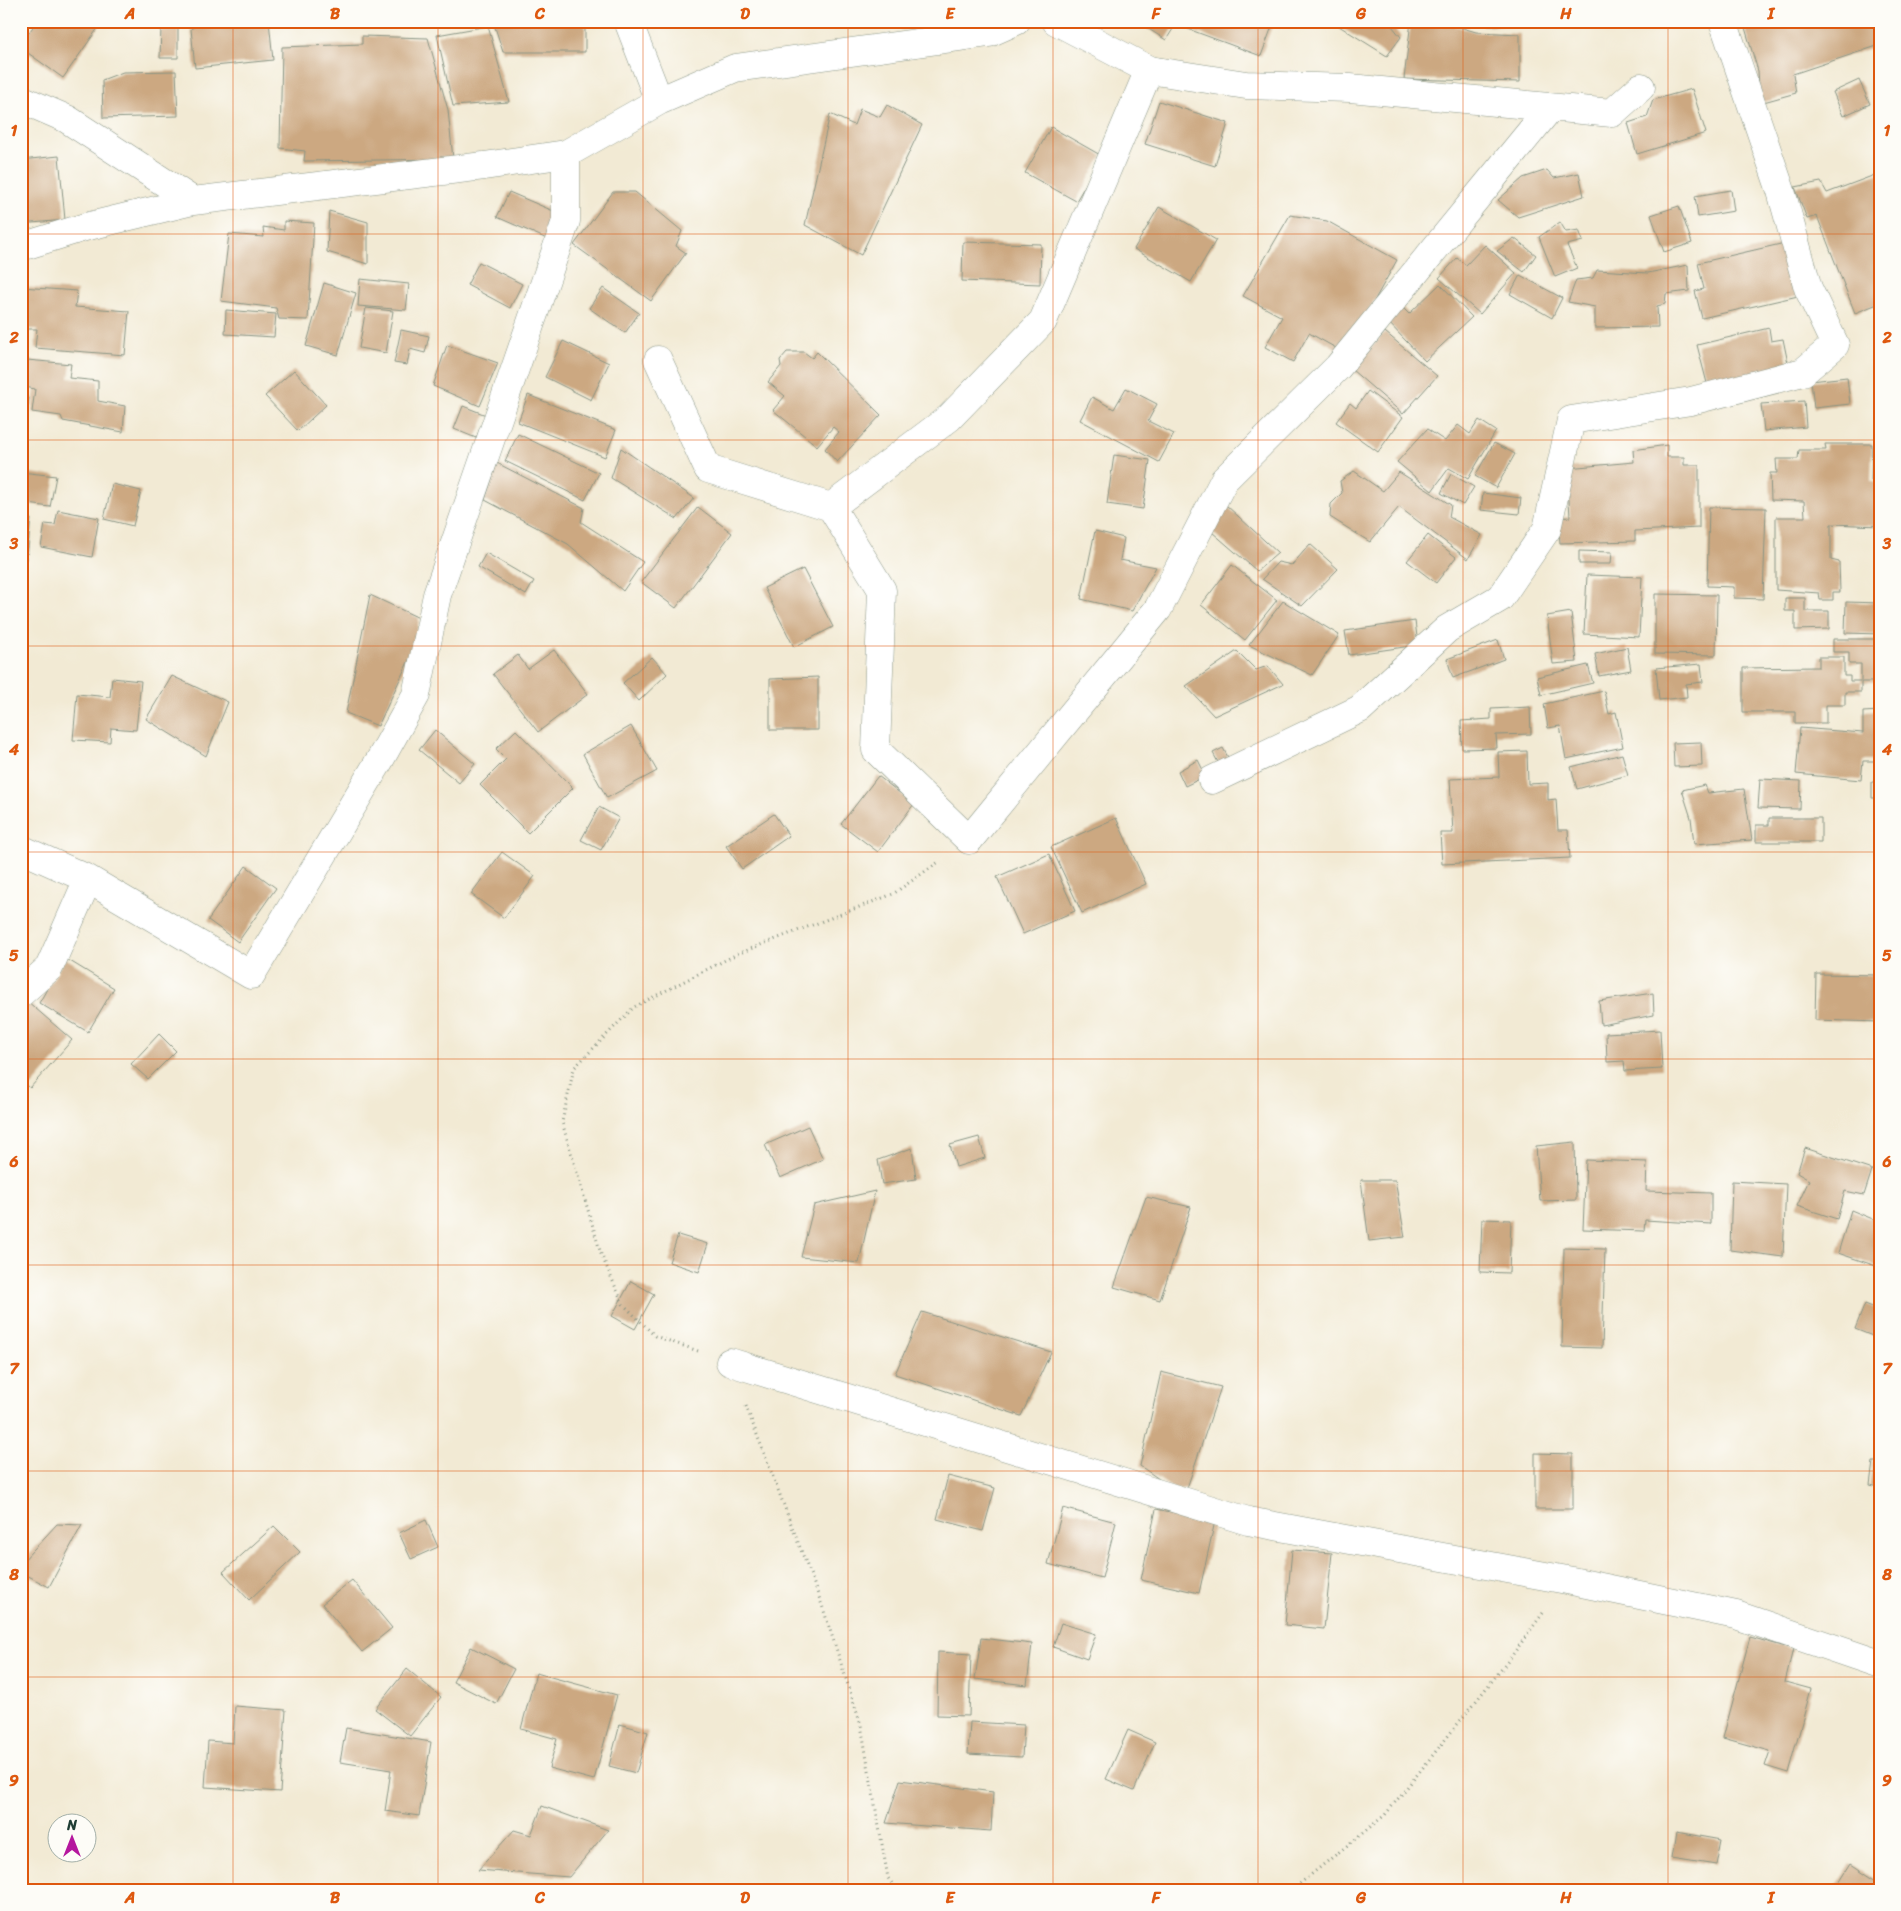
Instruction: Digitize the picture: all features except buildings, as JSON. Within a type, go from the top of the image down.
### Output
[{"type":"street","points":[[628,21],[659,102]]},
{"type":"street","points":[[21,247],[85,227],[192,201],[484,166],[566,154],[659,102],[735,68],[988,32],[1016,21]]},
{"type":"street","points":[[1056,21],[1149,70],[1246,85],[1350,88],[1612,113],[1641,87]]},
{"type":"street","points":[[1212,780],[1360,709],[1447,629],[1500,598],[1547,529],[1571,420],[1691,401],[1803,372],[1835,345],[1808,288],[1780,191],[1723,21]]},
{"type":"street","points":[[831,507],[949,418],[1043,321],[1149,70]]},
{"type":"street","points":[[21,98],[67,119],[192,201]]},
{"type":"street","points":[[658,360],[708,470],[831,507],[882,590],[876,750],[969,840],[1158,610],[1224,480],[1338,367],[1550,108]]},
{"type":"street","points":[[21,849],[88,879],[251,975],[381,758],[416,695],[437,595],[566,221],[566,154]]},
{"type":"street","points":[[21,993],[49,968],[88,879]]},
{"type":"street","points":[[730,1362],[1248,1521],[1567,1580],[1736,1615],[1880,1664]]},
{"type":"path","points":[[897,1890],[888,1878],[862,1725],[822,1605],[730,1362],[655,1336],[623,1304],[601,1254],[562,1122],[574,1068],[634,1007],[737,954],[893,894],[969,840]]},
{"type":"path","points":[[1292,1890],[1385,1816],[1508,1661],[1567,1580]]}]
